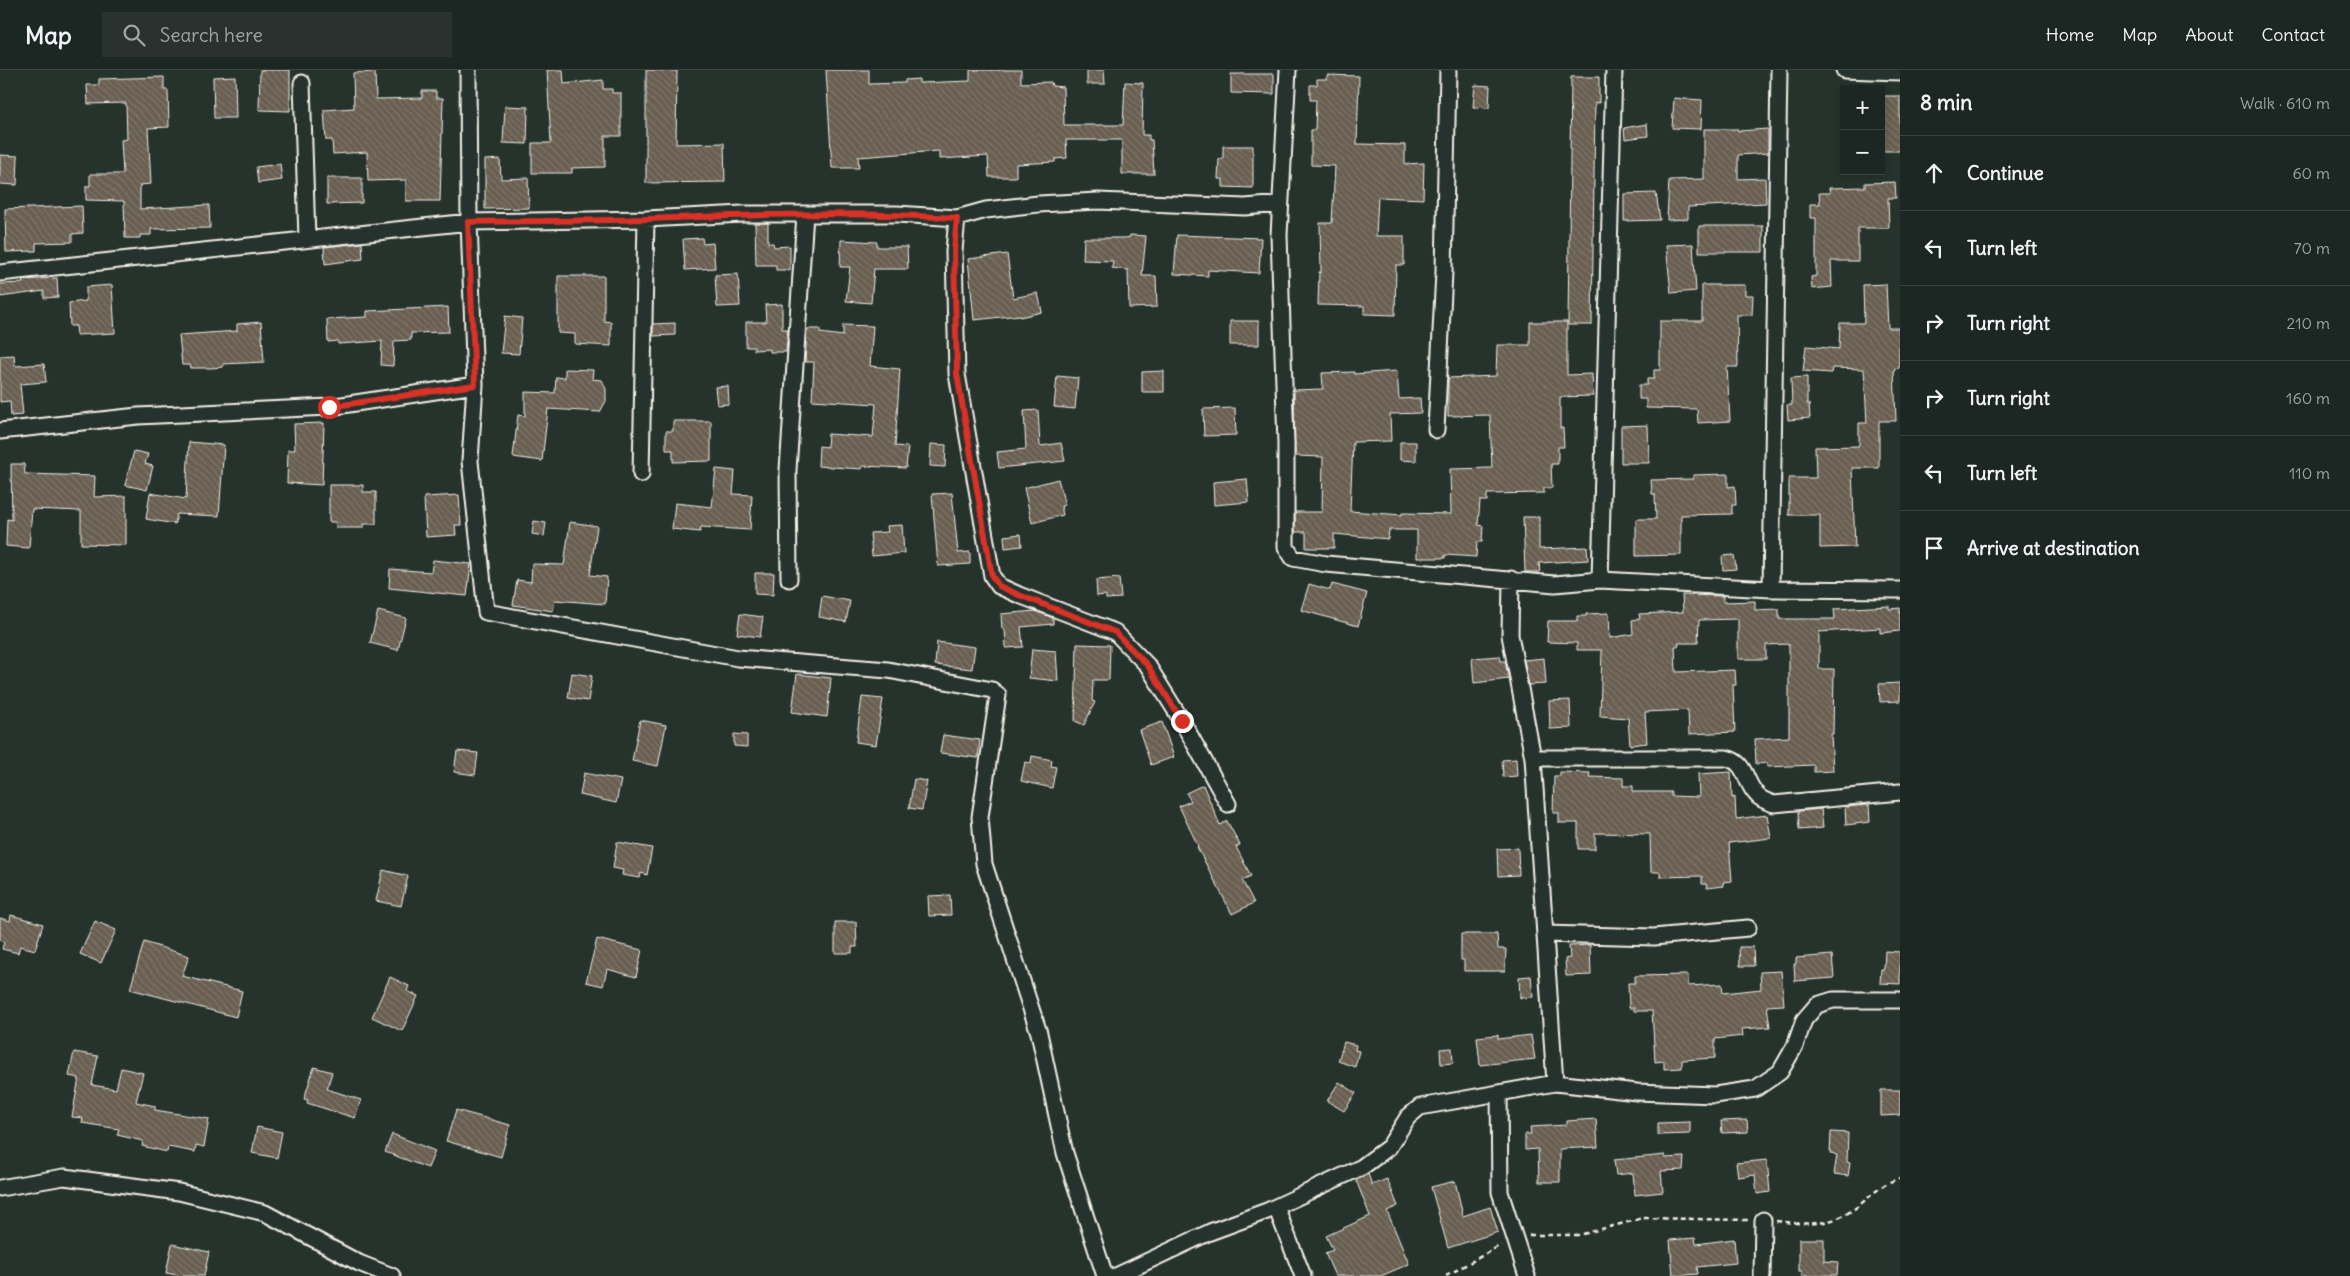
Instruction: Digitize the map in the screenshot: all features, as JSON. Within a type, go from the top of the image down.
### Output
[{"type":"street","points":[[468,70],[468,222],[475,385],[470,461],[486,612],[738,658],[888,670],[992,690],[998,695],[980,817],[984,864],[1039,1033],[1065,1153],[1105,1276]]},
{"type":"street","points":[[1288,70],[1280,204],[1286,444],[1286,547],[1294,558],[1326,564],[1555,584],[1600,580],[1771,589],[1900,590]]},
{"type":"street","points":[[1436,430],[1444,272],[1448,70]]},
{"type":"street","points":[[1600,580],[1614,70]]},
{"type":"street","points":[[1771,589],[1779,70]]},
{"type":"street","points":[[1844,70],[1900,72]]},
{"type":"street","points":[[302,83],[307,239]]},
{"type":"street","points":[[0,273],[468,222],[646,219],[743,214],[897,214],[957,218],[986,210],[1038,204],[1098,201],[1245,207],[1280,204]]},
{"type":"street","points":[[789,579],[789,461],[805,214]]},
{"type":"street","points":[[957,218],[954,251],[957,374],[992,576],[999,586],[1012,592],[1115,632],[1148,666],[1182,721],[1228,804]]},
{"type":"street","points":[[642,474],[646,219]]},
{"type":"street","points":[[0,431],[138,416],[329,407],[475,385]]},
{"type":"street","points":[[1511,579],[1510,636],[1533,758],[1555,1083]]},
{"type":"street","points":[[1533,758],[1734,759],[1741,765],[1756,795],[1774,804],[1900,792]]},
{"type":"street","points":[[1545,934],[1654,937],[1748,928]]},
{"type":"street","points":[[1116,1276],[1210,1232],[1276,1206],[1362,1167],[1389,1148],[1408,1117],[1420,1106],[1555,1083],[1637,1092],[1715,1095],[1755,1089],[1780,1072],[1795,1046],[1804,1020],[1817,1006],[1833,1000],[1900,1000]]},
{"type":"street","points":[[1499,1093],[1500,1192],[1527,1276]]},
{"type":"street","points":[[0,1188],[64,1177],[179,1192],[265,1213],[359,1263],[392,1276]]},
{"type":"street","points":[[1276,1206],[1303,1276]]},
{"type":"street","points":[[1762,1276],[1763,1220]]},
{"type":"path","points":[[1446,1276],[1494,1251],[1514,1235],[1579,1235],[1643,1218],[1763,1220],[1816,1225],[1848,1213],[1886,1182],[1900,1178]]},
{"type":"building","points":[[260,70],[290,70],[290,111],[259,110]]},
{"type":"building","points":[[547,70],[563,70],[564,84],[603,80],[603,89],[612,89],[612,93],[621,93],[621,136],[605,136],[605,167],[572,168],[572,173],[532,173],[532,143],[551,143]]},
{"type":"building","points":[[646,70],[677,71],[676,144],[724,143],[725,182],[646,183]]},
{"type":"building","points":[[826,70],[869,70],[869,84],[905,83],[905,80],[919,79],[919,83],[970,81],[970,70],[1021,70],[1021,83],[1051,82],[1052,86],[1063,87],[1064,125],[1123,125],[1125,82],[1143,83],[1142,135],[1149,135],[1149,140],[1152,140],[1154,174],[1122,174],[1122,140],[1066,140],[1067,158],[1055,159],[1055,162],[1016,164],[1016,177],[989,177],[988,156],[939,159],[939,151],[858,157],[859,168],[832,168]]},
{"type":"building","points":[[1087,70],[1104,70],[1105,84],[1087,84]]},
{"type":"building","points":[[375,72],[376,99],[422,98],[422,91],[436,91],[436,98],[443,98],[440,201],[406,201],[406,180],[368,181],[367,152],[333,154],[332,140],[326,140],[324,110],[354,108],[353,73]]},
{"type":"building","points":[[1231,74],[1274,74],[1274,94],[1231,93]]},
{"type":"building","points":[[1327,75],[1359,76],[1357,144],[1405,145],[1405,164],[1424,163],[1423,199],[1378,197],[1376,236],[1404,236],[1404,265],[1396,265],[1395,315],[1364,314],[1364,306],[1318,305],[1319,272],[1321,272],[1320,223],[1332,223],[1335,166],[1311,165],[1311,130],[1315,130],[1316,100],[1310,100],[1310,85],[1317,85],[1317,79],[1327,79]]},
{"type":"building","points":[[235,76],[236,118],[214,118],[213,77]]},
{"type":"building","points":[[164,77],[164,90],[168,90],[169,127],[148,128],[151,184],[140,185],[140,209],[209,205],[210,228],[151,229],[151,235],[140,235],[140,238],[125,238],[124,201],[86,200],[86,186],[90,186],[90,174],[123,174],[121,140],[127,139],[126,103],[88,104],[87,85],[99,85],[99,79]]},
{"type":"building","points":[[1571,77],[1599,77],[1599,103],[1595,102],[1592,325],[1568,325]]},
{"type":"building","points":[[1475,85],[1490,86],[1489,108],[1473,107]]},
{"type":"building","points":[[1885,96],[1900,96],[1900,151],[1885,151]]},
{"type":"building","points":[[1674,98],[1702,100],[1701,129],[1672,128]]},
{"type":"building","points":[[505,106],[528,107],[527,144],[503,143]]},
{"type":"building","points":[[1647,124],[1648,136],[1625,139],[1624,128]]},
{"type":"building","points":[[1704,129],[1738,129],[1738,131],[1768,129],[1768,153],[1738,155],[1738,179],[1765,178],[1766,203],[1688,207],[1688,219],[1667,220],[1669,180],[1704,179]]},
{"type":"building","points":[[1223,146],[1253,146],[1253,188],[1223,187],[1223,179],[1218,179],[1219,159],[1223,159]]},
{"type":"building","points":[[0,155],[18,156],[17,185],[0,184]]},
{"type":"building","points":[[500,159],[501,179],[528,178],[529,208],[485,209],[485,160]]},
{"type":"building","points":[[280,164],[282,180],[258,183],[256,167]]},
{"type":"building","points":[[327,178],[362,178],[362,203],[327,204]]},
{"type":"building","points":[[1895,182],[1896,198],[1888,198],[1889,228],[1858,228],[1858,261],[1831,261],[1832,287],[1812,289],[1811,277],[1816,276],[1816,218],[1810,218],[1810,204],[1820,204],[1819,193],[1830,193],[1829,188],[1865,187],[1865,183]]},
{"type":"building","points":[[1656,193],[1660,220],[1624,221],[1624,194]]},
{"type":"building","points":[[82,206],[83,233],[72,234],[72,242],[36,243],[36,251],[6,252],[5,209]]},
{"type":"building","points":[[755,223],[768,223],[768,243],[773,243],[774,247],[790,246],[790,270],[776,270],[776,265],[756,265]]},
{"type":"building","points":[[1699,226],[1763,226],[1763,252],[1699,252]]},
{"type":"building","points":[[1130,235],[1146,236],[1142,276],[1156,276],[1157,307],[1129,308],[1128,270],[1112,268],[1113,261],[1083,260],[1084,238],[1125,238],[1130,237]]},
{"type":"building","points":[[1177,235],[1261,238],[1259,273],[1208,270],[1208,276],[1174,274]]},
{"type":"building","points":[[702,238],[703,244],[713,243],[715,268],[685,270],[683,239]]},
{"type":"building","points":[[841,240],[877,242],[877,247],[907,247],[908,269],[874,269],[871,303],[846,301],[850,267],[840,267]]},
{"type":"building","points":[[362,243],[363,259],[325,264],[324,247]]},
{"type":"building","points":[[1693,244],[1696,291],[1671,293],[1666,245]]},
{"type":"building","points":[[1007,254],[1013,298],[1038,293],[1042,312],[1020,317],[1020,315],[974,320],[968,259]]},
{"type":"building","points":[[738,274],[740,306],[717,307],[715,275]]},
{"type":"building","points":[[558,276],[604,276],[604,321],[611,322],[611,346],[575,344],[575,334],[558,333]]},
{"type":"building","points":[[57,278],[58,297],[44,298],[44,291],[0,297],[0,284],[23,283],[22,280]]},
{"type":"building","points":[[1886,284],[1888,328],[1899,328],[1899,368],[1894,369],[1896,421],[1879,421],[1879,468],[1852,468],[1855,547],[1820,548],[1820,515],[1789,515],[1789,478],[1816,478],[1815,447],[1859,446],[1859,423],[1867,423],[1864,369],[1832,368],[1831,373],[1803,371],[1806,346],[1839,349],[1840,323],[1864,323],[1863,285]]},
{"type":"building","points":[[112,285],[115,333],[77,335],[76,326],[70,326],[69,303],[86,301],[86,287]]},
{"type":"building","points":[[1702,285],[1745,285],[1745,295],[1753,295],[1752,315],[1737,315],[1738,367],[1727,367],[1730,421],[1698,423],[1697,409],[1646,408],[1646,399],[1639,399],[1639,385],[1647,385],[1647,379],[1654,379],[1654,370],[1660,370],[1660,321],[1702,321]]},
{"type":"building","points":[[782,304],[782,329],[788,329],[786,352],[770,352],[770,349],[754,350],[754,347],[746,347],[746,322],[766,322],[765,305]]},
{"type":"building","points":[[448,307],[449,332],[411,333],[411,340],[394,341],[393,366],[381,365],[382,341],[338,344],[338,341],[328,342],[327,319],[367,317],[367,311]]},
{"type":"building","points":[[505,316],[522,318],[519,354],[501,353]]},
{"type":"building","points":[[1230,321],[1259,321],[1259,345],[1230,345]]},
{"type":"building","points":[[261,322],[264,362],[223,364],[223,367],[211,368],[191,368],[190,365],[182,365],[179,335],[237,331],[237,324]]},
{"type":"building","points":[[1530,322],[1567,322],[1567,375],[1592,374],[1593,396],[1560,397],[1560,428],[1563,428],[1564,447],[1558,447],[1558,464],[1551,464],[1552,488],[1544,488],[1544,493],[1487,494],[1487,501],[1480,501],[1478,525],[1483,526],[1482,542],[1477,542],[1476,557],[1445,555],[1445,558],[1417,558],[1417,530],[1389,530],[1388,539],[1334,534],[1334,548],[1306,548],[1306,532],[1295,532],[1295,512],[1322,512],[1323,457],[1295,456],[1294,390],[1323,389],[1322,373],[1354,372],[1354,374],[1397,371],[1399,399],[1420,398],[1421,413],[1390,414],[1391,441],[1353,442],[1350,511],[1402,515],[1402,513],[1451,514],[1450,469],[1492,468],[1490,415],[1448,416],[1448,378],[1496,376],[1497,345],[1530,345]]},
{"type":"building","points":[[675,323],[675,335],[653,336],[653,324]]},
{"type":"building","points":[[843,325],[873,326],[870,366],[900,369],[895,446],[908,447],[906,468],[863,466],[862,469],[818,466],[819,446],[827,447],[828,434],[873,437],[876,404],[812,400],[814,362],[805,362],[807,329],[820,329],[820,333],[843,336]]},
{"type":"building","points":[[14,355],[15,366],[44,364],[46,382],[20,384],[23,415],[11,416],[10,401],[0,402],[0,356]]},
{"type":"building","points":[[565,369],[593,370],[592,379],[602,380],[606,389],[606,401],[600,412],[548,409],[542,461],[513,457],[518,415],[525,416],[525,392],[555,393],[556,377],[565,378]]},
{"type":"building","points":[[1164,371],[1164,392],[1142,392],[1142,372]]},
{"type":"building","points":[[1057,376],[1078,378],[1075,409],[1054,407]]},
{"type":"building","points":[[1807,377],[1807,404],[1809,404],[1810,418],[1788,420],[1787,405],[1792,405],[1791,378]]},
{"type":"building","points":[[728,386],[729,404],[717,405],[715,387]]},
{"type":"building","points":[[1235,408],[1236,435],[1204,436],[1203,409]]},
{"type":"building","points":[[1038,410],[1040,446],[1061,443],[1065,461],[999,468],[997,452],[1026,449],[1024,411]]},
{"type":"building","points":[[673,421],[711,421],[711,461],[673,462],[673,450],[666,450],[666,431],[673,431]]},
{"type":"building","points":[[324,423],[322,485],[287,483],[288,450],[295,450],[294,424]]},
{"type":"building","points":[[1648,425],[1649,463],[1621,463],[1621,426]]},
{"type":"building","points":[[189,442],[224,445],[219,516],[177,514],[175,524],[146,519],[150,493],[186,499]]},
{"type":"building","points":[[1400,442],[1416,442],[1416,461],[1400,460]]},
{"type":"building","points":[[931,444],[946,445],[945,467],[930,466]]},
{"type":"building","points":[[134,451],[148,454],[145,464],[153,466],[147,490],[125,485]]},
{"type":"building","points":[[11,464],[24,464],[25,474],[95,476],[94,497],[126,496],[126,545],[81,544],[81,511],[32,509],[29,548],[6,546],[7,519],[12,520]]},
{"type":"building","points":[[716,469],[735,471],[733,494],[752,495],[750,530],[701,527],[700,532],[672,529],[675,503],[712,507]]},
{"type":"building","points":[[1728,474],[1728,487],[1735,486],[1736,505],[1732,505],[1732,514],[1681,515],[1681,555],[1636,556],[1636,519],[1656,519],[1655,494],[1652,494],[1651,480],[1693,479],[1693,475]]},
{"type":"building","points":[[1058,479],[1065,505],[1061,506],[1063,515],[1032,523],[1024,488]]},
{"type":"building","points":[[1247,479],[1249,502],[1214,505],[1213,482]]},
{"type":"building","points":[[329,485],[363,485],[363,492],[376,492],[376,524],[363,524],[363,528],[336,528],[336,522],[329,522]]},
{"type":"building","points":[[952,493],[958,553],[970,552],[970,564],[938,566],[932,494]]},
{"type":"building","points":[[459,495],[461,525],[455,525],[456,535],[426,537],[424,497]]},
{"type":"building","points":[[1523,517],[1539,517],[1539,549],[1587,547],[1588,560],[1539,563],[1540,572],[1525,572]]},
{"type":"building","points":[[534,521],[546,523],[544,536],[532,534]]},
{"type":"building","points":[[570,522],[597,526],[590,575],[607,577],[605,604],[555,600],[553,611],[513,605],[517,580],[531,582],[532,564],[564,565]]},
{"type":"building","points":[[902,525],[904,553],[872,556],[870,533],[888,532],[887,526]]},
{"type":"building","points":[[1021,534],[1022,546],[1005,548],[1004,536]]},
{"type":"building","points":[[1734,555],[1736,569],[1723,570],[1722,556]]},
{"type":"building","points":[[433,560],[471,564],[467,596],[389,588],[390,569],[431,572]]},
{"type":"building","points":[[755,573],[774,573],[773,595],[755,594]]},
{"type":"building","points":[[1119,578],[1121,598],[1106,599],[1106,595],[1097,596],[1096,580]]},
{"type":"building","points":[[1309,584],[1330,590],[1332,584],[1367,593],[1358,626],[1301,610]]},
{"type":"building","points":[[1682,595],[1723,596],[1723,602],[1755,601],[1755,610],[1779,609],[1779,619],[1835,619],[1834,609],[1889,606],[1889,609],[1900,608],[1900,631],[1880,633],[1880,628],[1819,632],[1819,669],[1834,669],[1833,734],[1831,734],[1833,771],[1814,772],[1814,765],[1767,767],[1767,763],[1756,764],[1755,739],[1789,737],[1789,644],[1766,645],[1766,659],[1738,659],[1738,619],[1699,620],[1698,643],[1678,643],[1679,646],[1675,646],[1676,672],[1735,670],[1736,685],[1733,685],[1735,732],[1689,734],[1688,710],[1645,712],[1647,743],[1630,745],[1628,718],[1600,716],[1602,650],[1577,650],[1577,643],[1547,642],[1548,621],[1577,621],[1577,616],[1586,616],[1586,614],[1609,613],[1610,638],[1633,634],[1632,620],[1640,619],[1639,614],[1683,612]]},
{"type":"building","points":[[822,596],[850,601],[846,622],[819,617]]},
{"type":"building","points":[[378,611],[406,618],[398,650],[370,643]]},
{"type":"building","points":[[1035,611],[1053,618],[1053,624],[1021,627],[1023,647],[1006,648],[1005,629],[1002,629],[1001,614]]},
{"type":"building","points":[[740,614],[763,617],[760,637],[737,634]]},
{"type":"building","points":[[937,642],[975,647],[972,669],[935,665]]},
{"type":"building","points":[[1077,644],[1110,645],[1109,680],[1093,680],[1092,701],[1095,702],[1084,725],[1075,721]]},
{"type":"building","points":[[1032,649],[1056,651],[1058,681],[1029,678]]},
{"type":"building","points":[[1500,656],[1501,661],[1505,661],[1509,679],[1474,683],[1472,658]]},
{"type":"building","points":[[1544,658],[1546,684],[1529,685],[1524,660]]},
{"type":"building","points":[[572,673],[592,676],[588,701],[568,698]]},
{"type":"building","points":[[797,674],[831,678],[827,717],[792,712]]},
{"type":"building","points":[[1900,683],[1900,701],[1880,702],[1879,684]]},
{"type":"building","points":[[862,697],[883,699],[876,745],[856,742]]},
{"type":"building","points":[[1570,700],[1571,728],[1550,729],[1549,701]]},
{"type":"building","points":[[640,720],[666,725],[658,766],[632,761]]},
{"type":"building","points":[[1162,722],[1174,757],[1151,765],[1139,730]]},
{"type":"building","points":[[734,734],[747,735],[747,747],[734,746]]},
{"type":"building","points":[[943,735],[980,740],[978,758],[940,753]]},
{"type":"building","points":[[457,751],[478,753],[475,775],[454,772]]},
{"type":"building","points":[[1032,756],[1052,760],[1051,766],[1056,767],[1052,788],[1021,781],[1025,762],[1031,763]]},
{"type":"building","points":[[1516,759],[1517,776],[1503,777],[1502,760]]},
{"type":"building","points":[[1560,772],[1590,773],[1589,777],[1623,778],[1623,786],[1633,786],[1633,792],[1671,792],[1671,796],[1699,797],[1698,774],[1731,772],[1732,798],[1735,797],[1736,819],[1767,815],[1771,838],[1729,843],[1732,881],[1723,882],[1724,886],[1707,888],[1706,884],[1702,884],[1702,876],[1660,877],[1660,872],[1651,872],[1650,834],[1595,833],[1595,849],[1578,849],[1578,823],[1559,823],[1559,813],[1553,813],[1554,776],[1560,776]]},
{"type":"building","points":[[584,773],[621,780],[616,803],[580,795]]},
{"type":"building","points":[[914,779],[927,781],[922,810],[909,808]]},
{"type":"building","points":[[1203,785],[1220,825],[1227,821],[1240,845],[1236,847],[1251,876],[1242,880],[1254,903],[1232,914],[1197,847],[1179,806],[1191,801],[1186,793]]},
{"type":"building","points":[[1869,805],[1870,822],[1846,825],[1845,807]]},
{"type":"building","points":[[1821,809],[1823,828],[1799,830],[1798,811]]},
{"type":"building","points":[[617,842],[652,848],[647,875],[641,873],[640,878],[622,875],[623,870],[613,868]]},
{"type":"building","points":[[1518,848],[1519,875],[1498,876],[1497,849]]},
{"type":"building","points":[[383,870],[408,876],[401,906],[376,901]]},
{"type":"building","points":[[950,895],[951,915],[929,916],[928,896]]},
{"type":"building","points":[[11,915],[43,924],[35,950],[20,946],[18,953],[2,949],[4,942],[0,940],[0,918],[10,921]]},
{"type":"building","points":[[95,921],[116,930],[101,963],[80,954]]},
{"type":"building","points":[[835,922],[856,922],[857,947],[852,947],[852,953],[835,953]]},
{"type":"building","points":[[1461,934],[1497,934],[1498,949],[1506,949],[1505,971],[1464,971],[1464,960],[1461,960]]},
{"type":"building","points":[[597,939],[642,950],[636,977],[607,969],[603,986],[586,982]]},
{"type":"building","points":[[144,942],[189,956],[182,976],[242,991],[236,1017],[130,989]]},
{"type":"building","points":[[1590,945],[1591,975],[1566,976],[1565,959],[1570,958],[1569,946]]},
{"type":"building","points":[[1739,947],[1753,947],[1754,966],[1740,966]]},
{"type":"building","points":[[1885,951],[1900,952],[1900,984],[1880,983],[1881,969],[1884,969]]},
{"type":"building","points":[[1832,955],[1834,978],[1795,981],[1794,964],[1796,964],[1796,958]]},
{"type":"building","points":[[1781,971],[1784,1005],[1767,1006],[1770,1027],[1742,1029],[1743,1036],[1715,1039],[1715,1058],[1682,1060],[1682,1068],[1664,1069],[1664,1061],[1655,1062],[1652,1011],[1634,1011],[1634,1008],[1629,1008],[1628,983],[1635,983],[1635,976],[1688,975],[1688,986],[1722,984],[1723,993],[1761,989],[1760,972]]},
{"type":"building","points":[[1531,976],[1533,997],[1520,998],[1519,977]]},
{"type":"building","points":[[390,977],[409,986],[407,991],[418,996],[402,1031],[372,1017]]},
{"type":"building","points":[[1498,1035],[1498,1039],[1531,1035],[1535,1059],[1480,1065],[1477,1037]]},
{"type":"building","points":[[1344,1042],[1356,1045],[1355,1050],[1359,1051],[1355,1067],[1338,1061]]},
{"type":"building","points":[[1452,1048],[1453,1063],[1441,1064],[1440,1049]]},
{"type":"building","points":[[74,1052],[98,1056],[92,1085],[116,1089],[121,1068],[143,1073],[136,1102],[155,1106],[155,1110],[209,1119],[204,1147],[196,1145],[195,1152],[168,1147],[167,1152],[142,1146],[143,1141],[117,1135],[119,1129],[82,1123],[83,1118],[72,1117],[79,1078],[69,1076]]},
{"type":"building","points":[[314,1067],[332,1072],[327,1089],[361,1100],[355,1118],[307,1103],[308,1100],[304,1099]]},
{"type":"building","points":[[1339,1082],[1356,1093],[1344,1111],[1327,1101]]},
{"type":"building","points":[[1881,1090],[1900,1090],[1900,1115],[1881,1116]]},
{"type":"building","points":[[456,1110],[510,1125],[501,1157],[446,1141]]},
{"type":"building","points":[[1596,1119],[1598,1147],[1560,1149],[1560,1182],[1539,1182],[1538,1149],[1525,1150],[1525,1134],[1531,1134],[1530,1127],[1567,1125],[1567,1121]]},
{"type":"building","points":[[1747,1120],[1748,1132],[1722,1133],[1721,1121]]},
{"type":"building","points":[[1690,1122],[1690,1134],[1658,1135],[1658,1123]]},
{"type":"building","points":[[257,1127],[282,1132],[277,1158],[252,1153]]},
{"type":"building","points":[[1831,1132],[1848,1133],[1847,1162],[1850,1163],[1848,1176],[1834,1174],[1837,1155],[1830,1154]]},
{"type":"building","points":[[392,1134],[435,1151],[428,1168],[385,1152]]},
{"type":"building","points":[[1665,1155],[1665,1158],[1684,1157],[1683,1170],[1661,1171],[1663,1192],[1635,1195],[1633,1173],[1616,1175],[1614,1160]]},
{"type":"building","points":[[1767,1160],[1770,1192],[1757,1194],[1755,1175],[1738,1177],[1736,1163]]},
{"type":"building","points":[[1368,1174],[1372,1185],[1387,1179],[1398,1206],[1387,1211],[1409,1264],[1381,1276],[1335,1276],[1325,1253],[1333,1250],[1326,1236],[1370,1216],[1356,1180]]},
{"type":"building","points":[[1455,1181],[1463,1216],[1490,1207],[1498,1232],[1448,1248],[1431,1187]]},
{"type":"building","points":[[1695,1238],[1696,1244],[1734,1239],[1736,1263],[1697,1267],[1698,1274],[1673,1276],[1670,1240]]},
{"type":"building","points":[[1799,1239],[1824,1239],[1824,1261],[1838,1262],[1837,1275],[1802,1276],[1802,1271],[1799,1271]]},
{"type":"building","points":[[172,1244],[209,1252],[204,1276],[182,1276],[166,1273]]},
{"type":"route","points":[[329,407],[475,385],[468,222],[646,219],[743,214],[897,214],[957,218],[954,251],[957,374],[992,576],[999,586],[1115,632],[1148,666],[1182,721]]}]
